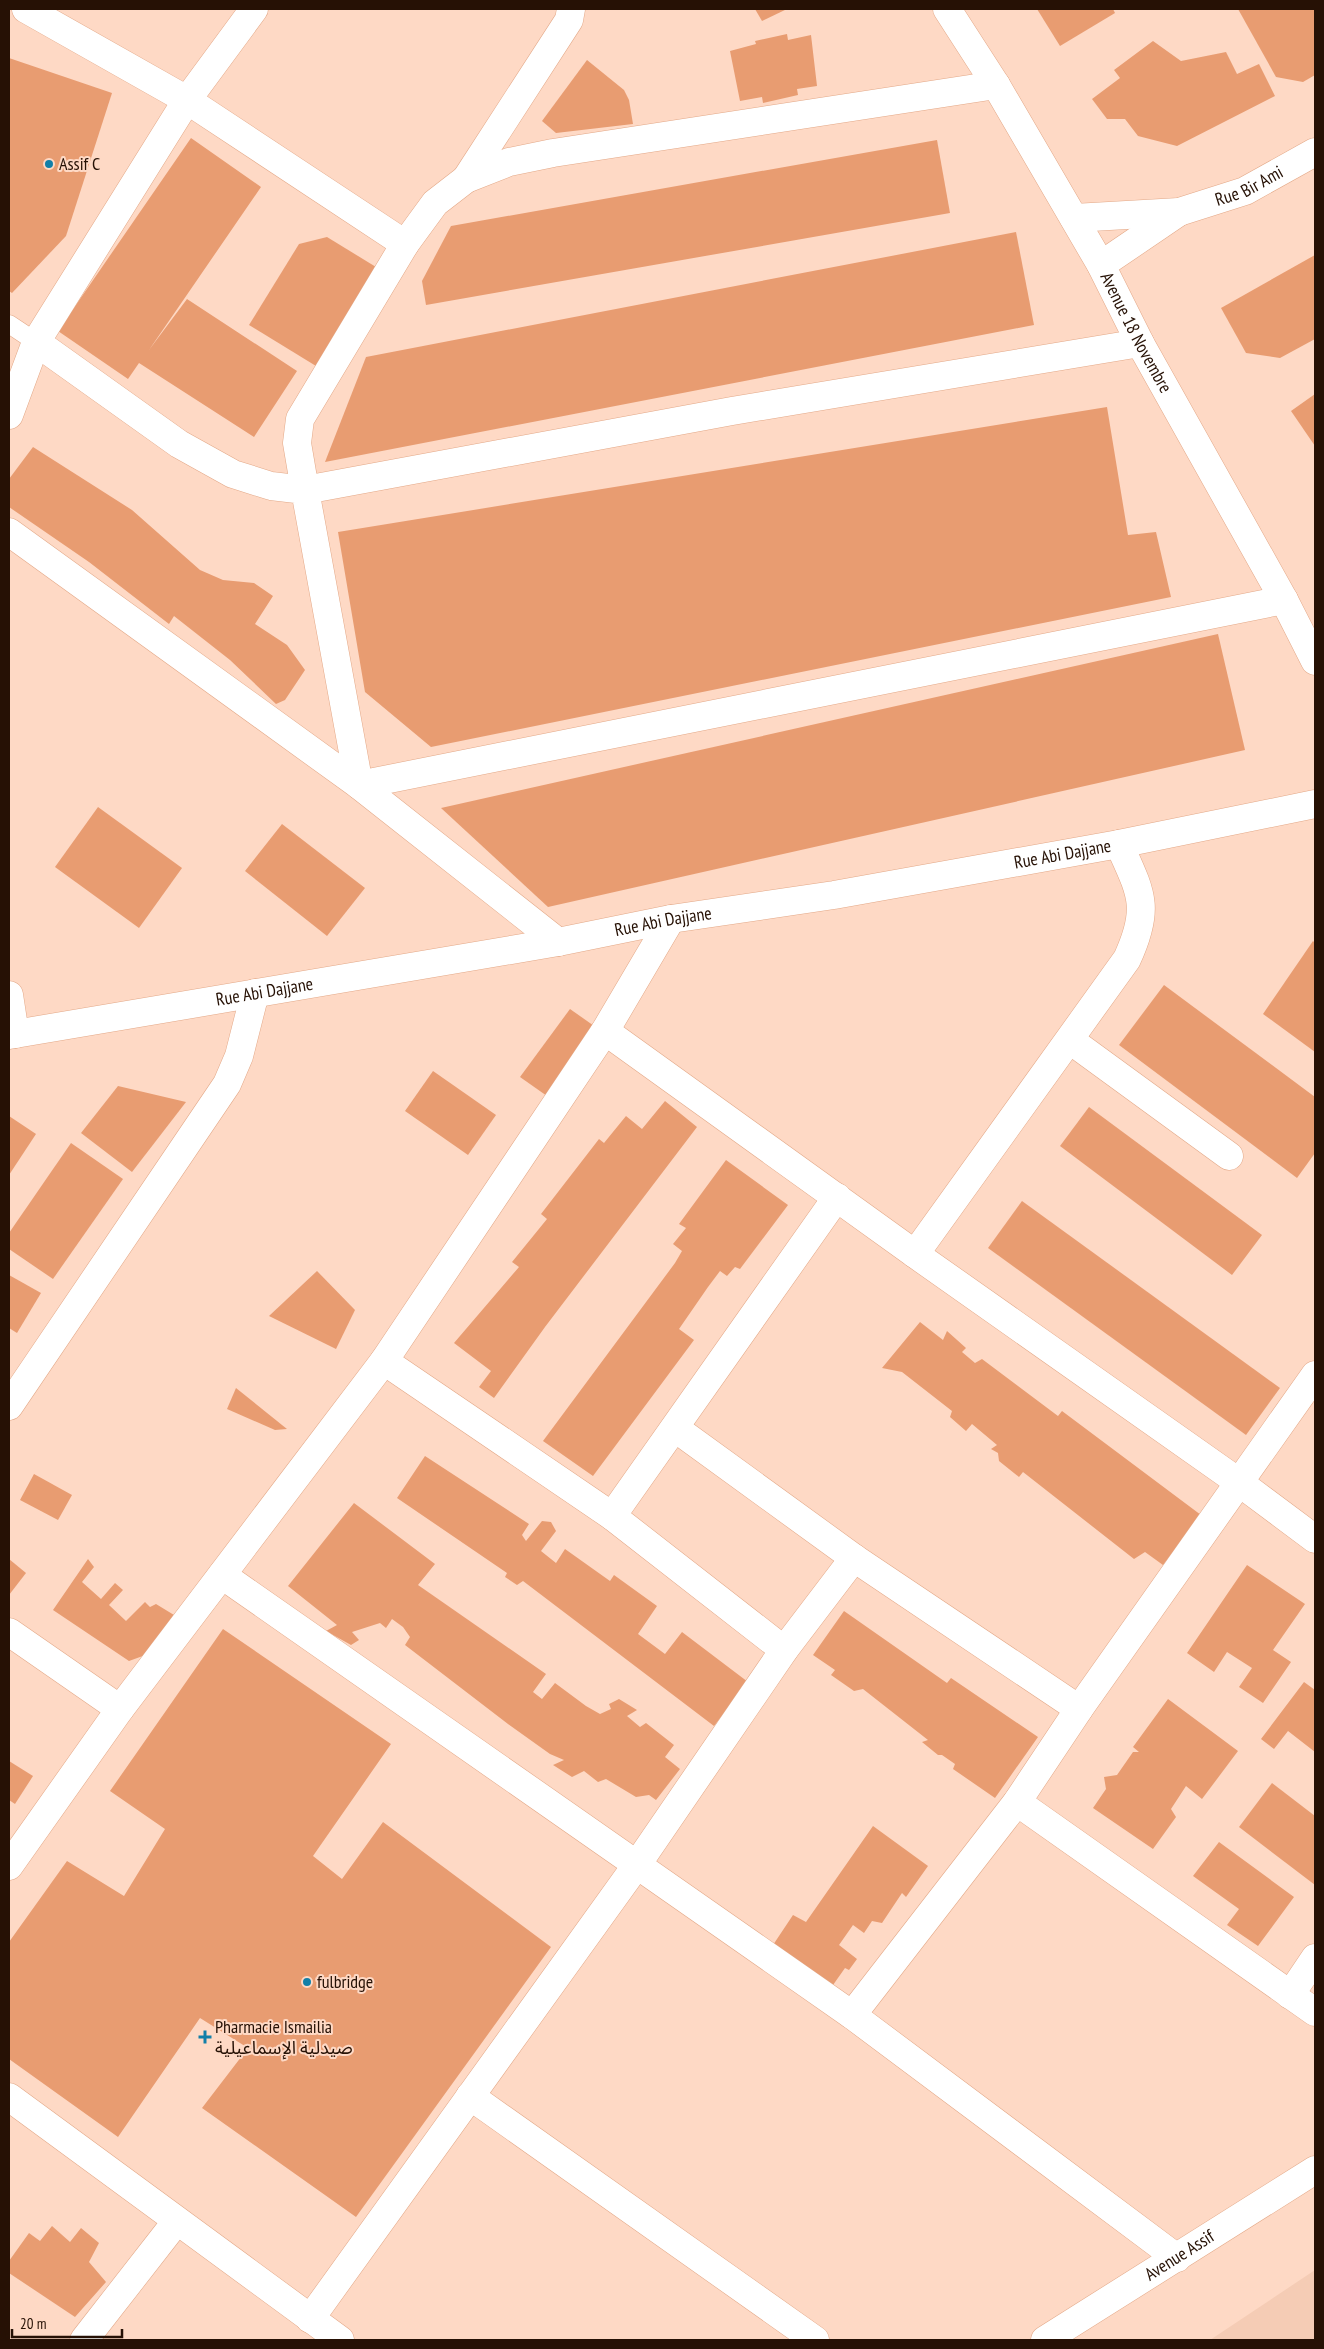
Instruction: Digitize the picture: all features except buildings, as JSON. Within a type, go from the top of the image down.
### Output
[{"type":"street","points":[[26,9],[188,100],[405,244]]},
{"type":"street","points":[[9,415],[36,342],[188,100],[254,9]]},
{"type":"street","points":[[359,785],[297,443],[300,419],[405,244],[435,204],[466,178],[568,20],[570,9]]},
{"type":"street","name":"Avenue 18 Novembre","points":[[947,9],[996,85],[1074,218],[1140,342],[1284,600],[1315,662]]},
{"type":"street","points":[[466,178],[509,162],[554,153],[996,85]]},
{"type":"street","name":"Rue Bir Ami","points":[[1074,218],[1179,212],[1245,191],[1315,152]]},
{"type":"street","name":"Rue Bir Ami","points":[[1101,266],[1179,212]]},
{"type":"street","points":[[36,342],[180,444],[225,470],[271,486],[305,490],[732,411],[1140,342]]},
{"type":"street","points":[[9,532],[359,785],[558,942]]},
{"type":"street","points":[[359,785],[1284,600]]},
{"type":"street","name":"Rue Abi Dajjane","points":[[12,1035],[255,992],[558,942],[671,919],[834,895],[1119,844],[1315,804]]},
{"type":"street","points":[[915,1254],[1127,959],[1137,938],[1142,916],[1140,891],[1119,844]]},
{"type":"street","points":[[9,1866],[120,1709],[384,1361],[605,1031],[671,919]]},
{"type":"street","points":[[9,1406],[227,1084],[239,1056],[255,992]]},
{"type":"street","points":[[9,995],[12,1035]]},
{"type":"street","points":[[605,1031],[915,1254],[1240,1483],[1315,1539]]},
{"type":"street","points":[[1070,1040],[1229,1156]]},
{"type":"street","points":[[612,1516],[837,1197]]},
{"type":"street","points":[[384,1361],[612,1516],[784,1650]]},
{"type":"street","points":[[852,2015],[1017,1802],[1079,1709],[1315,1375]]},
{"type":"street","points":[[674,1428],[854,1558],[1079,1709]]},
{"type":"street","points":[[310,2319],[636,1866],[784,1650],[854,1558]]},
{"type":"street","points":[[222,1575],[636,1866],[852,2015],[1176,2258]]},
{"type":"street","points":[[9,1632],[120,1709]]},
{"type":"street","points":[[1017,1802],[1315,2012]]},
{"type":"street","points":[[1290,1995],[1315,1958]]},
{"type":"street","points":[[470,2096],[816,2340]]},
{"type":"street","points":[[9,2097],[176,2222],[340,2340]]},
{"type":"street","name":"Avenue Assif","points":[[1044,2340],[1315,2170]]},
{"type":"street","points":[[84,2340],[176,2222]]},
{"type":"lane","points":[[9,324],[36,342]]},
{"type":"shaded area","points":[[1315,2270],[1315,2340],[1210,2340]]},
{"type":"place","name":"Assif C","points":[[49,164]]},
{"type":"place","name":"fulbridge","points":[[307,1982]]},
{"type":"place","name":"Pharmacie Ismailia صيدلية الإسماعيلية","points":[[205,2037]]}]
